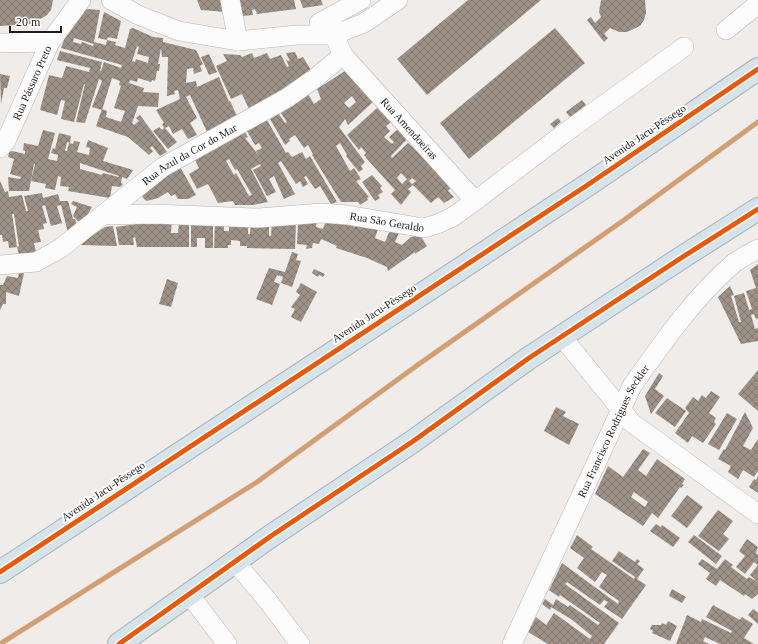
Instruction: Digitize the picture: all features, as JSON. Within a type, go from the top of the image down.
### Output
[{"type":"highway","name":"Avenida Jacu-Pêssego","points":[[0,572],[589,184],[758,69]]},
{"type":"highway","points":[[119,644],[235,562],[412,442],[523,362],[675,261],[758,209]]},
{"type":"street","name":"Rua Pássaro Preto","points":[[0,148],[6,141],[50,42],[81,0]]},
{"type":"street","points":[[111,0],[138,15],[179,31],[238,41],[297,35],[332,26],[364,23],[398,0]]},
{"type":"street","points":[[230,0],[238,41]]},
{"type":"street","points":[[332,26],[361,0]]},
{"type":"street","points":[[726,30],[758,4]]},
{"type":"street","points":[[332,26],[343,56]]},
{"type":"street","points":[[0,43],[50,42]]},
{"type":"street","name":"Rua São Geraldo","points":[[104,215],[154,214],[259,218],[321,213],[347,215],[424,228],[451,218],[562,135],[684,47]]},
{"type":"street","name":"Rua Amendoeiras","points":[[343,56],[475,201]]},
{"type":"street","name":"Rua Azul da Cor do Mar","points":[[0,265],[36,262],[61,248],[104,215],[131,191],[163,166],[288,98],[343,56]]},
{"type":"street","name":"Rua Francisco Rodrigues Seckler","points":[[512,644],[632,386],[652,357],[708,288],[736,262],[758,249]]},
{"type":"street","points":[[562,337],[620,410],[632,422],[758,514]]},
{"type":"street","points":[[235,562],[268,601],[300,644]]},
{"type":"street","points":[[189,594],[227,644]]},
{"type":"building","points":[[0,0],[53,0],[51,10],[47,15],[32,24],[0,26]]},
{"type":"building","points":[[197,0],[222,0],[226,12],[201,10]]},
{"type":"building","points":[[237,0],[294,0],[296,9],[257,14],[255,9],[252,10],[253,15],[242,16]]},
{"type":"building","points":[[300,0],[321,0],[323,5],[303,8]]},
{"type":"building","points":[[468,0],[541,0],[427,95],[397,59]]},
{"type":"building","points":[[601,0],[645,0],[646,13],[644,20],[640,26],[627,32],[619,32],[610,28],[604,34],[608,38],[604,42],[587,20],[591,17],[595,23],[601,17],[599,12]]},
{"type":"building","points":[[83,10],[100,10],[94,42],[106,45],[107,40],[116,42],[115,45],[125,48],[130,29],[133,28],[153,37],[163,38],[163,42],[196,50],[203,64],[200,66],[202,71],[194,74],[193,68],[187,69],[186,83],[196,81],[197,87],[219,77],[229,102],[230,101],[237,116],[207,132],[190,95],[186,97],[197,118],[190,123],[197,135],[188,139],[182,129],[173,134],[169,126],[165,128],[177,142],[168,149],[153,131],[159,127],[162,130],[164,128],[162,124],[164,123],[156,110],[180,99],[178,90],[174,91],[175,94],[167,96],[168,57],[162,57],[161,48],[158,64],[160,64],[159,71],[157,71],[155,81],[152,80],[151,82],[138,78],[137,82],[130,80],[129,83],[144,88],[143,92],[159,93],[158,107],[138,106],[132,123],[134,125],[139,121],[136,118],[140,115],[167,152],[160,156],[152,146],[150,148],[153,151],[149,155],[128,137],[96,126],[102,110],[92,107],[102,81],[99,79],[85,123],[76,122],[85,84],[74,122],[61,119],[65,101],[61,100],[57,115],[40,110],[49,75],[62,78],[66,66],[89,72],[90,68],[57,60],[60,51],[102,62],[100,71],[104,62],[121,68],[122,65],[61,48],[68,29]],"holes":[[[74,38],[94,44],[93,46],[82,42],[81,44],[73,42]],[[137,46],[139,47],[137,54],[149,57],[148,63],[136,59],[135,62],[132,61]],[[112,78],[120,81],[119,85],[121,86],[114,108],[125,111],[121,122],[106,117],[107,111],[102,109]]]},
{"type":"building","points":[[104,12],[121,21],[117,39],[108,37],[107,40],[98,38]]},
{"type":"building","points":[[555,28],[585,63],[469,159],[440,123]]},
{"type":"building","points":[[295,52],[298,59],[303,57],[311,70],[309,73],[249,109],[242,94],[231,99],[216,66],[227,61],[223,54],[240,55],[242,57],[252,53],[254,58],[267,53],[270,59],[281,55],[287,67],[289,66],[286,60],[290,61],[286,53]]},
{"type":"building","points":[[209,54],[217,72],[209,75],[201,57]]},
{"type":"building","points":[[345,71],[373,102],[348,125],[345,119],[339,127],[365,162],[361,166],[363,169],[359,172],[346,156],[347,155],[340,143],[336,146],[350,171],[354,168],[361,179],[356,181],[369,197],[367,198],[368,200],[360,205],[358,202],[341,202],[312,155],[313,154],[308,145],[304,148],[295,135],[289,139],[290,141],[285,145],[270,119],[279,114],[285,123],[287,122],[281,113],[295,104],[294,102],[308,94],[314,104],[321,99],[317,89]],"holes":[[[352,96],[356,102],[349,108],[344,103]]]},
{"type":"building","points":[[0,74],[10,76],[7,88],[4,88],[1,104]]},
{"type":"building","points":[[582,100],[586,105],[570,117],[566,112]]},
{"type":"building","points":[[377,108],[391,122],[386,126],[390,131],[384,137],[392,144],[394,142],[389,137],[398,129],[407,139],[391,156],[392,158],[408,143],[453,185],[448,191],[454,197],[444,203],[438,197],[431,203],[413,185],[408,189],[411,192],[401,205],[391,194],[395,190],[367,159],[364,155],[366,153],[361,147],[359,150],[347,135]],"holes":[[[401,173],[407,179],[402,184],[397,178]],[[412,178],[416,181],[412,184],[409,181]]]},
{"type":"building","points":[[558,118],[561,122],[554,128],[550,124]]},
{"type":"building","points":[[267,120],[286,153],[288,152],[292,157],[302,152],[306,159],[310,156],[337,202],[331,204],[320,186],[315,189],[306,176],[304,177],[308,184],[303,187],[300,181],[296,184],[281,161],[278,163],[295,194],[284,199],[274,176],[269,179],[276,192],[267,196],[253,170],[261,166],[260,164],[251,169],[268,202],[253,205],[235,205],[233,201],[218,203],[208,184],[197,189],[189,174],[199,168],[194,158],[244,131],[248,137],[245,138],[260,157],[256,151],[262,148],[259,143],[255,145],[247,131]],"holes":[[[229,159],[235,170],[237,169],[252,195],[249,196],[236,173],[234,175],[226,161]]]},
{"type":"building","points":[[43,130],[55,133],[48,159],[57,161],[58,155],[51,153],[53,148],[55,149],[59,133],[71,136],[70,143],[67,142],[65,151],[67,151],[69,143],[73,144],[74,141],[80,142],[77,152],[89,155],[90,148],[86,147],[88,140],[108,148],[103,161],[133,170],[127,179],[122,177],[121,183],[123,184],[120,187],[112,186],[110,198],[68,191],[69,187],[60,186],[61,177],[58,176],[55,190],[45,188],[46,184],[31,181],[35,164],[34,164],[29,191],[9,191],[8,177],[20,179],[21,177],[10,174],[14,159],[8,157],[9,152],[12,151],[25,154],[25,151],[23,150],[24,143],[38,146]],"holes":[[[80,163],[119,176],[103,173],[102,175],[80,169]]]},
{"type":"building","points":[[180,167],[196,195],[188,199],[178,199],[175,194],[171,196],[168,192],[158,198],[147,201],[144,199],[139,191]]},
{"type":"building","points":[[372,175],[382,186],[380,188],[383,192],[378,195],[380,198],[375,201],[362,182]]},
{"type":"building","points":[[0,181],[5,192],[8,191],[9,197],[22,195],[26,211],[28,211],[24,196],[42,193],[43,198],[58,194],[60,201],[68,201],[73,219],[75,219],[78,228],[69,237],[61,205],[57,206],[62,223],[51,226],[45,205],[42,206],[47,223],[43,224],[44,229],[38,230],[41,242],[34,243],[36,252],[19,255],[17,247],[9,248],[8,241],[3,242],[2,235],[0,235]],"holes":[[[12,214],[14,214],[19,246],[17,247]]]},
{"type":"building","points":[[73,201],[92,207],[82,225],[73,216],[77,207],[71,204]]},
{"type":"building","points":[[328,215],[352,220],[350,225],[355,227],[358,220],[379,226],[375,238],[385,242],[390,230],[399,233],[395,242],[402,245],[411,237],[420,235],[427,246],[415,254],[415,252],[388,271],[387,267],[367,258],[336,248],[337,246],[321,239],[319,244],[313,243],[312,248],[306,249],[307,245],[297,244],[298,222],[317,220],[316,227],[323,229]]},
{"type":"building","points":[[172,219],[171,233],[178,233],[179,222],[189,222],[189,247],[137,247],[135,237],[133,238],[134,245],[119,245],[116,227]]},
{"type":"building","points":[[272,219],[296,222],[295,249],[247,248],[247,246],[240,246],[240,241],[231,240],[231,245],[228,245],[228,248],[214,248],[215,222],[224,222],[224,231],[229,231],[229,223],[248,222],[248,234],[250,234],[251,223],[269,223],[269,236],[271,236]]},
{"type":"building","points":[[191,221],[213,222],[213,248],[205,248],[205,238],[197,238],[197,247],[191,247]]},
{"type":"building","points":[[113,226],[117,246],[81,245],[80,243],[105,227]]},
{"type":"building","points":[[292,252],[298,254],[296,260],[301,261],[292,287],[281,283],[283,277],[277,275],[274,282],[280,284],[272,305],[256,299],[269,268],[285,272]]},
{"type":"building","points":[[758,264],[758,319],[756,319],[754,314],[751,315],[755,329],[758,328],[758,341],[741,344],[718,297],[730,286],[734,295],[731,296],[739,322],[741,322],[734,296],[744,293],[749,310],[752,309],[746,291],[756,288],[750,270]]},
{"type":"building","points":[[314,269],[325,274],[323,277],[319,275],[318,277],[312,273]]},
{"type":"building","points":[[19,272],[24,273],[19,296],[6,292],[6,304],[3,304],[0,310],[0,285],[3,285],[7,276],[18,278]]},
{"type":"building","points":[[167,279],[178,283],[171,307],[159,304]]},
{"type":"building","points":[[301,283],[317,292],[301,322],[291,317],[295,309],[291,307],[300,295],[296,292]]},
{"type":"building","points":[[758,370],[758,411],[738,394]]},
{"type":"building","points":[[659,373],[663,376],[655,389],[664,396],[651,414],[645,396]]},
{"type":"building","points":[[711,391],[720,397],[709,413],[716,418],[714,422],[716,424],[703,443],[692,436],[688,443],[675,433],[689,413],[685,408],[693,397],[698,401],[702,395],[706,398]]},
{"type":"building","points":[[667,398],[686,411],[675,427],[655,413]]},
{"type":"building","points":[[556,407],[566,412],[563,416],[579,424],[569,445],[544,431]]},
{"type":"building","points":[[745,412],[753,428],[743,446],[751,450],[758,439],[758,471],[754,477],[743,470],[738,479],[728,472],[731,466],[718,459],[724,449],[725,450]]},
{"type":"building","points":[[727,413],[737,419],[719,450],[708,444]]},
{"type":"building","points":[[643,449],[650,453],[638,470],[646,476],[657,459],[685,479],[682,484],[684,485],[681,488],[680,487],[658,518],[652,513],[643,526],[595,494],[608,466],[623,477]],"holes":[[[634,492],[648,502],[645,507],[631,497]]]},
{"type":"building","points":[[758,476],[758,493],[749,487]]},
{"type":"building","points":[[687,495],[703,507],[687,528],[671,516]]},
{"type":"building","points":[[718,510],[733,521],[723,534],[729,539],[719,551],[698,536]]},
{"type":"building","points":[[656,524],[661,527],[662,525],[680,538],[673,547],[650,531]]},
{"type":"building","points":[[577,535],[593,547],[591,549],[634,579],[635,577],[612,561],[619,551],[635,562],[637,559],[640,561],[637,564],[644,569],[637,579],[646,585],[622,619],[604,607],[608,602],[604,600],[600,605],[567,582],[565,584],[619,623],[604,644],[548,644],[528,632],[536,617],[546,625],[554,613],[590,639],[592,636],[571,619],[551,607],[550,610],[542,604],[545,599],[553,605],[556,599],[568,607],[570,605],[598,625],[600,623],[560,595],[559,597],[549,590],[562,563],[618,604],[619,601],[599,587],[607,575],[602,572],[595,582],[577,568],[584,558],[570,548]]},
{"type":"building","points":[[694,535],[722,556],[716,564],[688,542]]},
{"type":"building","points":[[747,539],[758,547],[756,553],[758,555],[758,565],[754,562],[745,574],[736,567],[745,556],[739,551]]},
{"type":"building","points":[[702,559],[717,569],[725,559],[733,565],[731,567],[747,579],[749,577],[758,582],[758,594],[752,599],[745,594],[744,596],[720,580],[716,586],[706,579],[710,573],[698,564]]},
{"type":"building","points":[[758,565],[758,582],[750,575]]},
{"type":"building","points":[[672,589],[686,597],[682,603],[669,596]]},
{"type":"building","points":[[713,605],[740,620],[742,617],[753,624],[744,638],[754,644],[720,644],[705,637],[703,641],[709,644],[676,644],[687,615],[701,622],[702,619],[731,633],[732,631],[706,617]]},
{"type":"building","points":[[753,609],[758,613],[758,624],[748,615]]},
{"type":"building","points":[[668,621],[677,626],[670,641],[652,633],[653,631],[650,629],[652,625],[661,625],[662,623],[666,625]]},
{"type":"waterway","points":[[0,644],[257,482],[419,364],[624,220],[758,122]]},
{"type":"cycle path","points":[[0,572],[589,184],[758,69]]},
{"type":"cycle path","points":[[119,644],[271,536],[412,442],[529,358],[758,209]]}]
